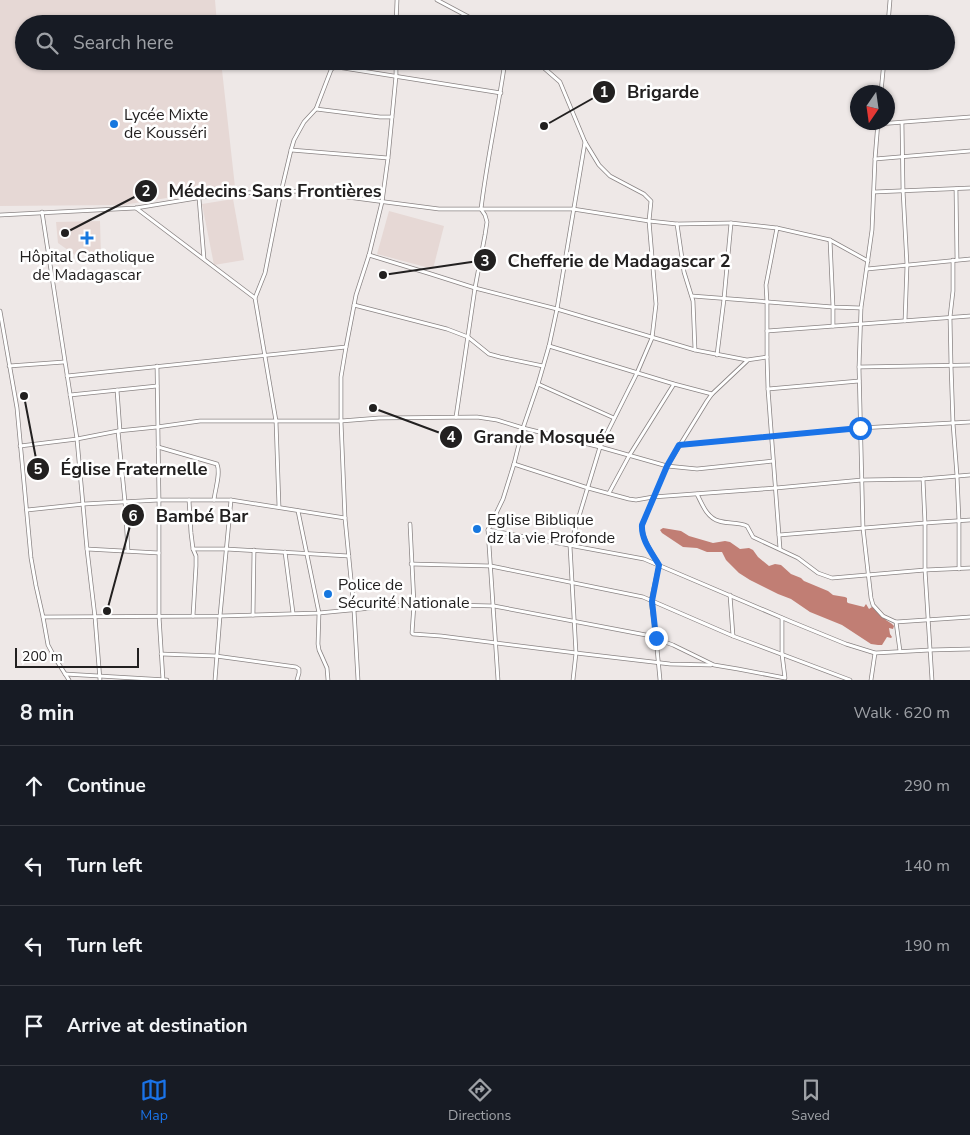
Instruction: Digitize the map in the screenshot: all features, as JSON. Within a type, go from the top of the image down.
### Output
[{"type":"street","points":[[396,0],[396,15]]},
{"type":"street","points":[[437,0],[465,15]]},
{"type":"street","points":[[889,15],[890,0]]},
{"type":"street","points":[[279,507],[276,420],[255,298],[266,273],[281,192],[294,140],[304,122],[316,109],[331,70]]},
{"type":"street","points":[[357,70],[501,93]]},
{"type":"street","points":[[358,680],[354,610],[345,518],[341,421],[342,377],[354,305],[370,255],[382,202],[396,70]]},
{"type":"street","points":[[456,417],[487,222],[485,214],[481,209],[504,70]]},
{"type":"street","points":[[546,70],[560,82],[585,142],[599,165],[610,176],[651,200],[649,221],[651,262],[656,293],[652,338],[637,373],[600,447],[570,546],[576,653],[573,680]]},
{"type":"street","points":[[882,85],[883,70]]},
{"type":"street","points":[[316,109],[392,117]]},
{"type":"street","points":[[895,123],[970,117]]},
{"type":"street","points":[[902,123],[906,265],[905,321]]},
{"type":"street","points":[[877,130],[872,230],[861,308],[859,367],[863,528],[871,598],[873,605],[882,616],[896,622],[970,617]]},
{"type":"street","points":[[498,680],[488,530],[503,499],[523,428],[538,384],[558,309],[585,142]]},
{"type":"street","points":[[291,150],[388,158]]},
{"type":"street","points":[[875,159],[970,151]]},
{"type":"street","points":[[956,188],[955,260],[950,318],[953,423],[959,521],[959,569]]},
{"type":"street","points":[[874,192],[970,188]]},
{"type":"street","points":[[0,215],[136,208],[244,192],[300,191],[446,209],[574,209],[677,224],[731,222],[777,228],[830,240],[868,260]]},
{"type":"street","points":[[199,198],[204,259]]},
{"type":"street","points":[[136,208],[255,298]]},
{"type":"street","points":[[42,212],[77,439],[100,680]]},
{"type":"street","points":[[716,355],[724,299],[731,222]]},
{"type":"street","points":[[677,224],[684,272],[693,302],[695,350]]},
{"type":"street","points":[[777,228],[766,285],[766,357],[780,549]]},
{"type":"street","points":[[830,240],[833,326]]},
{"type":"street","points":[[370,255],[475,288],[558,309],[695,350],[747,360],[766,357]]},
{"type":"street","points":[[867,269],[970,259]]},
{"type":"street","points":[[692,296],[767,303],[861,308]]},
{"type":"street","points":[[354,305],[447,329],[468,337],[494,356],[543,366]]},
{"type":"street","points":[[0,311],[17,408],[31,558],[36,586],[48,644],[70,680]]},
{"type":"street","points":[[767,331],[970,316]]},
{"type":"street","points":[[548,346],[712,394]]},
{"type":"street","points":[[67,376],[346,347]]},
{"type":"street","points":[[660,680],[652,601],[659,565],[645,539],[642,525],[667,466],[679,445],[712,394],[747,360]]},
{"type":"street","points":[[9,366],[64,362]]},
{"type":"street","points":[[859,367],[970,365]]},
{"type":"street","points":[[157,366],[159,616],[163,680]]},
{"type":"street","points":[[768,389],[859,381]]},
{"type":"street","points":[[538,384],[614,418]]},
{"type":"street","points":[[609,493],[629,456],[674,384]]},
{"type":"street","points":[[70,395],[157,386]]},
{"type":"street","points":[[117,390],[128,551]]},
{"type":"street","points":[[20,446],[200,421],[341,421],[379,418],[477,417],[497,420],[667,466],[697,469],[773,461]]},
{"type":"street","points":[[679,445],[860,428],[970,422]]},
{"type":"street","points":[[158,447],[217,464],[219,475],[214,500]]},
{"type":"street","points":[[514,464],[588,488],[636,500],[862,480],[923,479],[970,475]]},
{"type":"street","points":[[923,479],[925,570],[932,680]]},
{"type":"street","points":[[697,494],[702,506],[713,519],[744,524],[753,537],[798,558],[818,573],[832,578],[970,568]]},
{"type":"street","points":[[27,510],[84,504],[159,500],[232,500],[345,518]]},
{"type":"street","points":[[190,500],[191,533],[196,556],[193,616]]},
{"type":"street","points":[[215,680],[232,500]]},
{"type":"street","points":[[298,511],[319,613],[318,644],[320,654],[327,668],[328,680]]},
{"type":"street","points":[[779,535],[970,520]]},
{"type":"street","points":[[410,524],[414,604],[413,634],[658,662],[714,665],[785,679],[782,654],[782,618]]},
{"type":"street","points":[[488,530],[644,559],[782,618],[846,644],[875,653],[970,649]]},
{"type":"street","points":[[87,549],[159,553]]},
{"type":"street","points":[[194,549],[254,550],[349,556]]},
{"type":"street","points":[[253,615],[254,550]]},
{"type":"street","points":[[285,552],[293,613]]},
{"type":"street","points":[[412,564],[491,566],[643,597],[733,636],[850,680]]},
{"type":"street","points":[[730,595],[733,636]]},
{"type":"street","points":[[43,617],[95,618],[319,613],[414,604],[494,606],[646,635],[689,652],[714,665]]},
{"type":"street","points":[[896,622],[900,651]]},
{"type":"street","points":[[871,680],[875,653]]},
{"type":"street","points":[[161,654],[216,656],[296,667],[299,669],[297,680]]},
{"type":"street","points":[[65,674],[167,680]]},
{"type":"shaded area","name":"Lycée Mixte de Kousséri","points":[[0,0],[215,0],[216,15],[15,15],[15,70],[222,70],[235,187],[123,205],[0,206]]},
{"type":"shaded area","points":[[233,199],[244,260],[214,265],[202,204]]},
{"type":"shaded area","points":[[389,211],[444,226],[433,269],[377,254]]},
{"type":"shaded area","name":"Hôpital Catholique de Madagascar","points":[[100,221],[101,255],[75,255],[58,243],[56,222]]},
{"type":"shaded area","points":[[663,528],[681,531],[689,536],[713,543],[725,541],[740,549],[749,548],[769,566],[781,565],[791,574],[804,581],[833,595],[847,598],[848,603],[864,607],[866,604],[869,609],[872,607],[878,613],[882,612],[886,620],[894,626],[893,629],[889,628],[892,637],[887,637],[882,645],[871,644],[842,625],[810,612],[791,599],[750,580],[739,573],[726,560],[722,552],[707,552],[697,548],[683,547],[662,533],[660,530]]},
{"type":"place","name":"Lycée Mixte de Kousséri","points":[[114,124]]},
{"type":"place","name":"Brigarde","points":[[544,126]]},
{"type":"place","name":"Médecins Sans Frontières","points":[[65,233]]},
{"type":"place","name":"Hôpital Catholique de Madagascar","points":[[87,238]]},
{"type":"place","name":"Chefferie de Madagascar 2","points":[[383,275]]},
{"type":"place","name":"Église Fraternelle","points":[[24,396]]},
{"type":"place","name":"Grande Mosquée","points":[[373,408]]},
{"type":"place","name":"Eglise Biblique dz la vie Profonde","points":[[477,529]]},
{"type":"place","name":"Police de Sécurité Nationale","points":[[328,594]]},
{"type":"place","name":"Bambé Bar","points":[[107,611]]},
{"type":"route","points":[[656,638],[652,601],[659,565],[642,533],[642,525],[667,466],[679,445],[860,428]]}]
